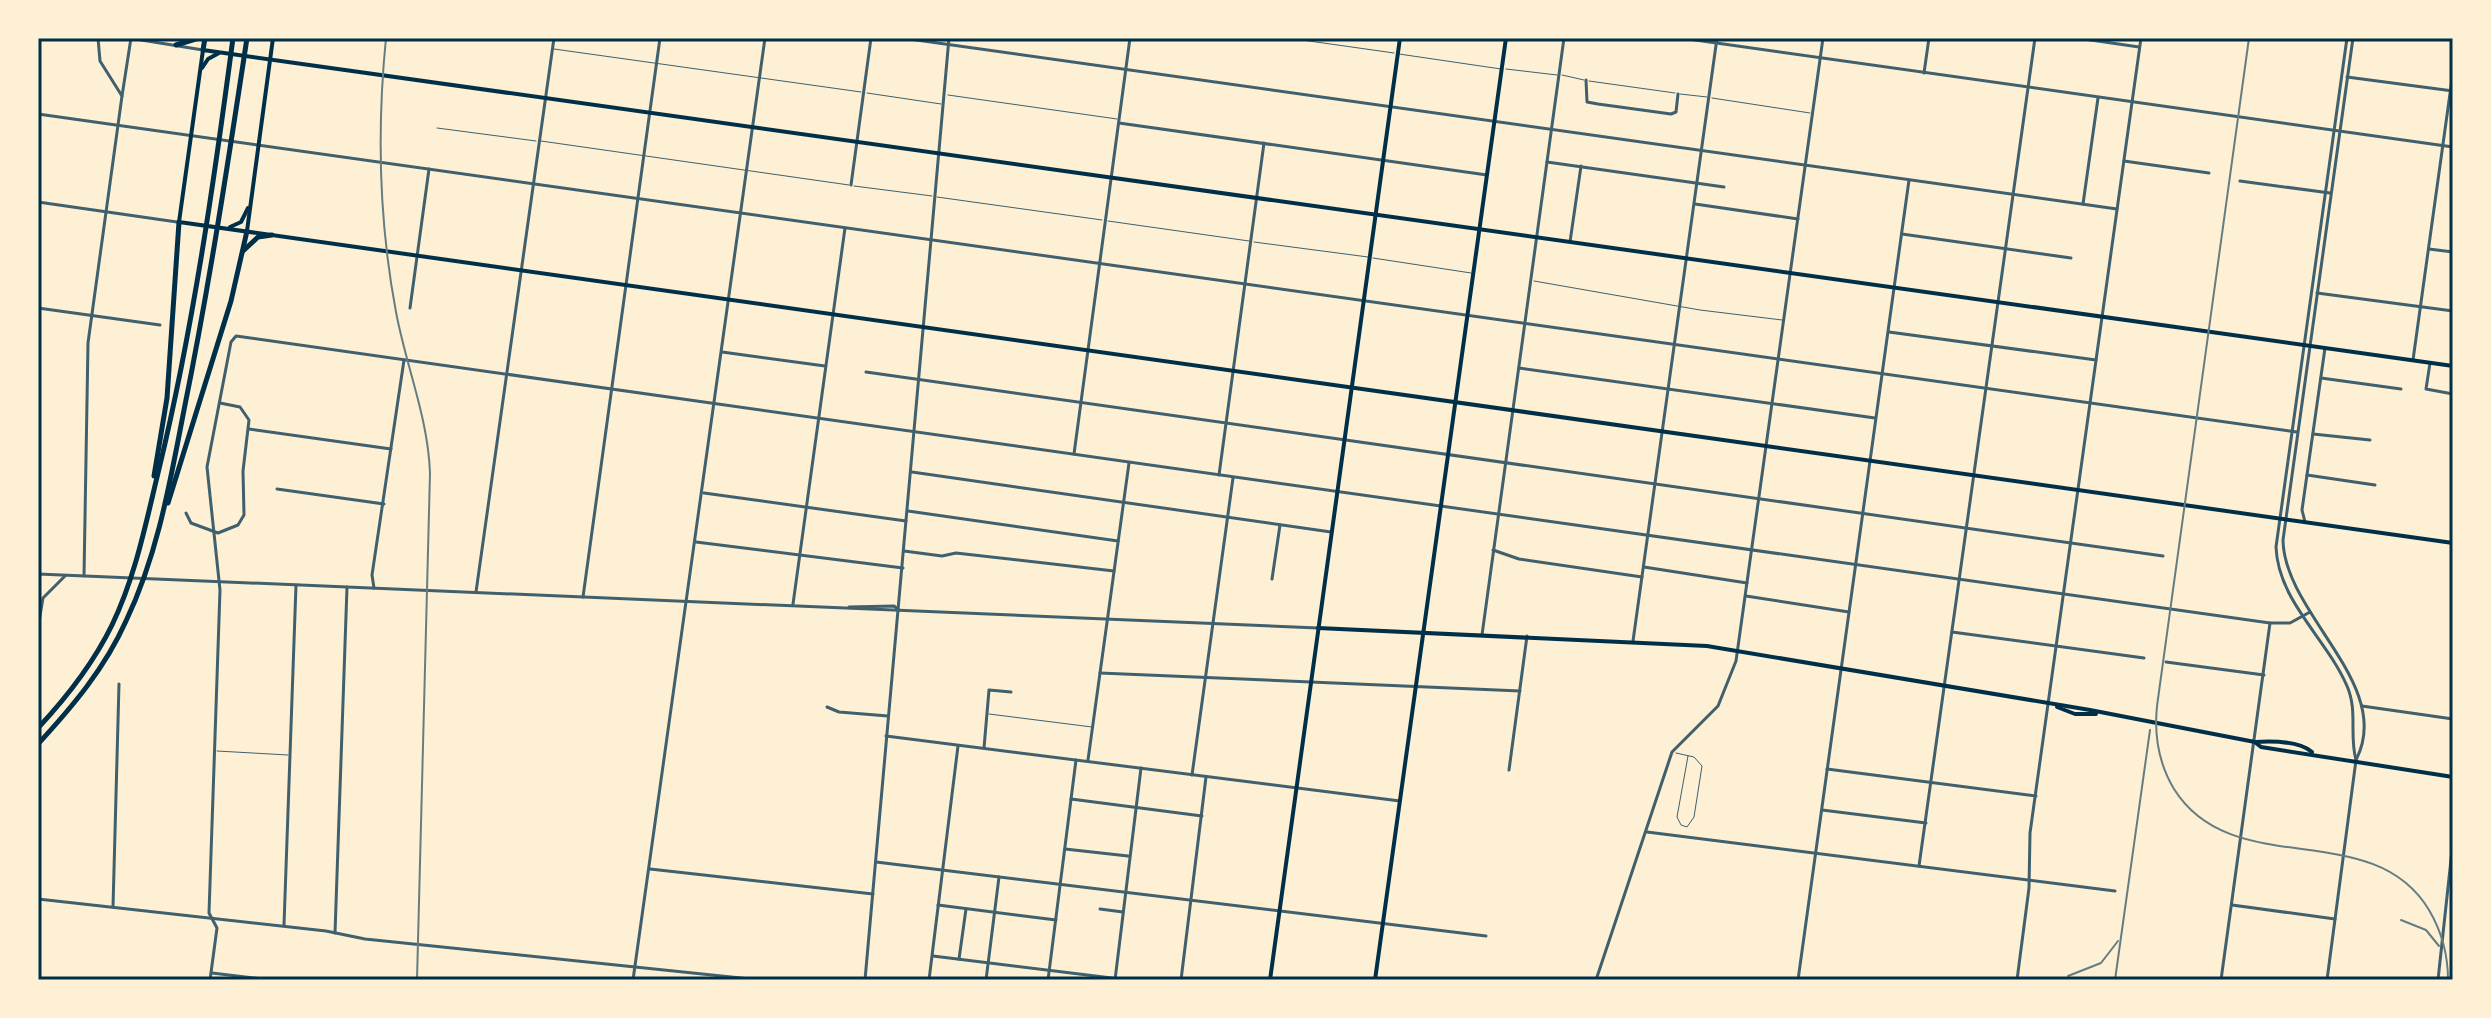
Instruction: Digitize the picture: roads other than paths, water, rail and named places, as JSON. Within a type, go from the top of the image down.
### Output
[{"type":"highway","points":[[176,45],[199,38]]},
{"type":"highway","points":[[203,50],[205,38]]},
{"type":"highway","points":[[38,728],[93,660],[137,561],[174,408],[233,40]]},
{"type":"highway","points":[[161,523],[221,216],[246,40]]},
{"type":"highway","points":[[147,520],[167,398],[179,222]]},
{"type":"highway","points":[[38,744],[72,708],[102,665],[140,591],[247,231]]},
{"type":"highway","points":[[243,252],[252,241],[272,235]]},
{"type":"main road","points":[[247,231],[273,38]]},
{"type":"main road","points":[[1270,980],[1400,38]]},
{"type":"main road","points":[[1375,980],[1506,38]]},
{"type":"main road","points":[[2453,366],[203,50],[179,222],[2453,543]]},
{"type":"main road","points":[[201,71],[208,59],[225,52]]},
{"type":"main road","points":[[224,228],[241,222],[251,203]]},
{"type":"main road","points":[[1318,628],[1633,641],[1738,651],[2057,707],[2075,714],[2097,714],[2255,742],[2282,743],[2308,748],[2312,752],[2453,777]]},
{"type":"street","points":[[98,38],[100,61],[122,96]]},
{"type":"street","points":[[84,576],[87,359],[130,38],[203,50]]},
{"type":"street","points":[[476,592],[554,38]]},
{"type":"street","points":[[583,597],[660,38]]},
{"type":"street","points":[[633,980],[765,38]]},
{"type":"street","points":[[851,185],[871,38]]},
{"type":"street","points":[[902,38],[2117,209]]},
{"type":"street","points":[[865,980],[949,38]]},
{"type":"street","points":[[1074,454],[1130,38]]},
{"type":"street","points":[[1482,635],[1564,38]]},
{"type":"street","points":[[1681,38],[1717,40],[1820,58],[2453,147]]},
{"type":"street","points":[[1596,980],[1672,752],[1718,706],[1730,682],[1738,651],[1823,38]]},
{"type":"street","points":[[1924,73],[1929,38]]},
{"type":"street","points":[[1919,866],[2035,38]]},
{"type":"street","points":[[2077,38],[2139,47]]},
{"type":"street","points":[[2017,980],[2028,880],[2027,854],[2141,38]]},
{"type":"street","points":[[2327,980],[2356,760],[2355,711],[2349,689],[2286,587],[2277,564],[2278,518],[2347,38]]},
{"type":"street","points":[[2353,38],[2283,551],[2286,568],[2353,681],[2362,706],[2362,740],[2356,760]]},
{"type":"street","points":[[1633,641],[1717,40]]},
{"type":"street","points":[[2413,360],[2453,72]]},
{"type":"street","points":[[2347,77],[2452,91]]},
{"type":"street","points":[[1586,80],[1587,102],[1613,106],[1671,114],[1676,112],[1678,94]]},
{"type":"street","points":[[2083,204],[2098,98]]},
{"type":"street","points":[[38,114],[2297,432]]},
{"type":"street","points":[[1119,121],[1487,175]]},
{"type":"street","points":[[1219,475],[1264,143]]},
{"type":"street","points":[[2124,161],[2209,173]]},
{"type":"street","points":[[1547,162],[1724,187]]},
{"type":"street","points":[[1570,242],[1581,166]]},
{"type":"street","points":[[410,308],[429,169]]},
{"type":"street","points":[[1798,980],[1909,180]]},
{"type":"street","points":[[2240,181],[2330,193]]},
{"type":"street","points":[[38,202],[179,222]]},
{"type":"street","points":[[1694,204],[1798,219]]},
{"type":"street","points":[[793,604],[845,228]]},
{"type":"street","points":[[1902,234],[2071,258]]},
{"type":"street","points":[[2429,249],[2453,252]]},
{"type":"street","points":[[2317,293],[2453,311]]},
{"type":"street","points":[[38,308],[160,325]]},
{"type":"street","points":[[1888,332],[2096,360]]},
{"type":"street","points":[[210,980],[217,928],[210,918],[219,581],[207,467],[233,338],[2270,623],[2290,623],[2310,612]]},
{"type":"street","points":[[2305,522],[2302,510],[2325,348]]},
{"type":"street","points":[[722,352],[826,367]]},
{"type":"street","points":[[374,588],[404,360]]},
{"type":"street","points":[[2430,363],[2426,389],[2453,394]]},
{"type":"street","points":[[1519,368],[1875,418]]},
{"type":"street","points":[[866,372],[2163,556]]},
{"type":"street","points":[[2321,378],[2401,389]]},
{"type":"street","points":[[186,513],[191,523],[212,532],[232,529],[244,515],[243,471],[249,420],[243,409],[220,403]]},
{"type":"street","points":[[249,429],[391,449]]},
{"type":"street","points":[[2313,434],[2370,440]]},
{"type":"street","points":[[1088,761],[1129,463]]},
{"type":"street","points":[[911,472],[1331,532]]},
{"type":"street","points":[[2307,475],[2375,485]]},
{"type":"street","points":[[1192,775],[1233,477]]},
{"type":"street","points":[[277,489],[384,504]]},
{"type":"street","points":[[702,493],[906,521]]},
{"type":"street","points":[[907,511],[1118,541]]},
{"type":"street","points":[[1272,579],[1280,525]]},
{"type":"street","points":[[696,542],[903,568]]},
{"type":"street","points":[[1493,550],[1519,559],[1642,577]]},
{"type":"street","points":[[904,551],[942,556],[956,553],[1114,571]]},
{"type":"street","points":[[1644,567],[1747,583]]},
{"type":"street","points":[[38,574],[849,607],[853,604],[894,606],[899,610],[1318,628]]},
{"type":"street","points":[[38,628],[40,599],[65,576]]},
{"type":"street","points":[[284,926],[296,585]]},
{"type":"street","points":[[335,933],[347,587]]},
{"type":"street","points":[[1745,596],[1849,612]]},
{"type":"street","points":[[2221,980],[2270,623]]},
{"type":"street","points":[[1952,632],[2144,658]]},
{"type":"street","points":[[1509,770],[1527,636]]},
{"type":"street","points":[[2166,662],[2264,675]]},
{"type":"street","points":[[1100,673],[1520,691]]},
{"type":"street","points":[[113,907],[119,684]]},
{"type":"street","points":[[984,749],[989,690],[1011,692]]},
{"type":"street","points":[[2362,706],[2453,719]]},
{"type":"street","points":[[827,707],[839,712],[888,716]]},
{"type":"street","points":[[886,736],[1400,801]]},
{"type":"street","points":[[929,980],[958,746]]},
{"type":"street","points":[[1048,980],[1076,760]]},
{"type":"street","points":[[1115,979],[1141,768]]},
{"type":"street","points":[[1827,769],[2036,796]]},
{"type":"street","points":[[1181,980],[1206,777]]},
{"type":"street","points":[[1071,799],[1202,816]]},
{"type":"street","points":[[1821,810],[1926,823]]},
{"type":"street","points":[[1645,832],[2115,891]]},
{"type":"street","points":[[2438,980],[2453,841]]},
{"type":"street","points":[[1065,849],[1130,856]]},
{"type":"street","points":[[876,862],[1486,936]]},
{"type":"street","points":[[649,869],[873,894]]},
{"type":"street","points":[[986,980],[999,877]]},
{"type":"street","points":[[38,899],[284,926],[419,945],[760,980]]},
{"type":"street","points":[[938,905],[1056,920]]},
{"type":"street","points":[[2232,905],[2335,919]]},
{"type":"street","points":[[959,959],[966,909]]},
{"type":"street","points":[[1100,909],[1123,912]]},
{"type":"street","points":[[932,956],[1128,980]]},
{"type":"street","points":[[211,973],[271,980]]},
{"type":"lane","points":[[1288,38],[1812,113]]},
{"type":"lane","points":[[553,48],[943,105]]},
{"type":"lane","points":[[944,94],[1119,121]]},
{"type":"lane","points":[[437,128],[1473,273]]},
{"type":"lane","points":[[1530,280],[1680,307],[1785,321]]},
{"type":"lane","points":[[987,714],[1093,727]]},
{"type":"lane","points":[[214,751],[290,755]]},
{"type":"lane","points":[[1672,752],[1688,756],[1699,760],[1702,766],[1694,817],[1687,827],[1681,825],[1677,817],[1688,756]]},
{"type":"railway","points":[[386,38],[381,106],[381,175],[386,244],[396,312],[425,432],[430,473],[417,980]]},
{"type":"railway","points":[[2249,38],[2157,706],[2159,749],[2174,789],[2200,817],[2231,834],[2266,844],[2339,855],[2373,864],[2404,881],[2429,910],[2441,935],[2448,980]]},
{"type":"railway","points":[[2115,980],[2150,730]]},
{"type":"railway","points":[[2401,920],[2426,930],[2439,946]]},
{"type":"railway","points":[[2068,976],[2101,963],[2118,941]]}]
